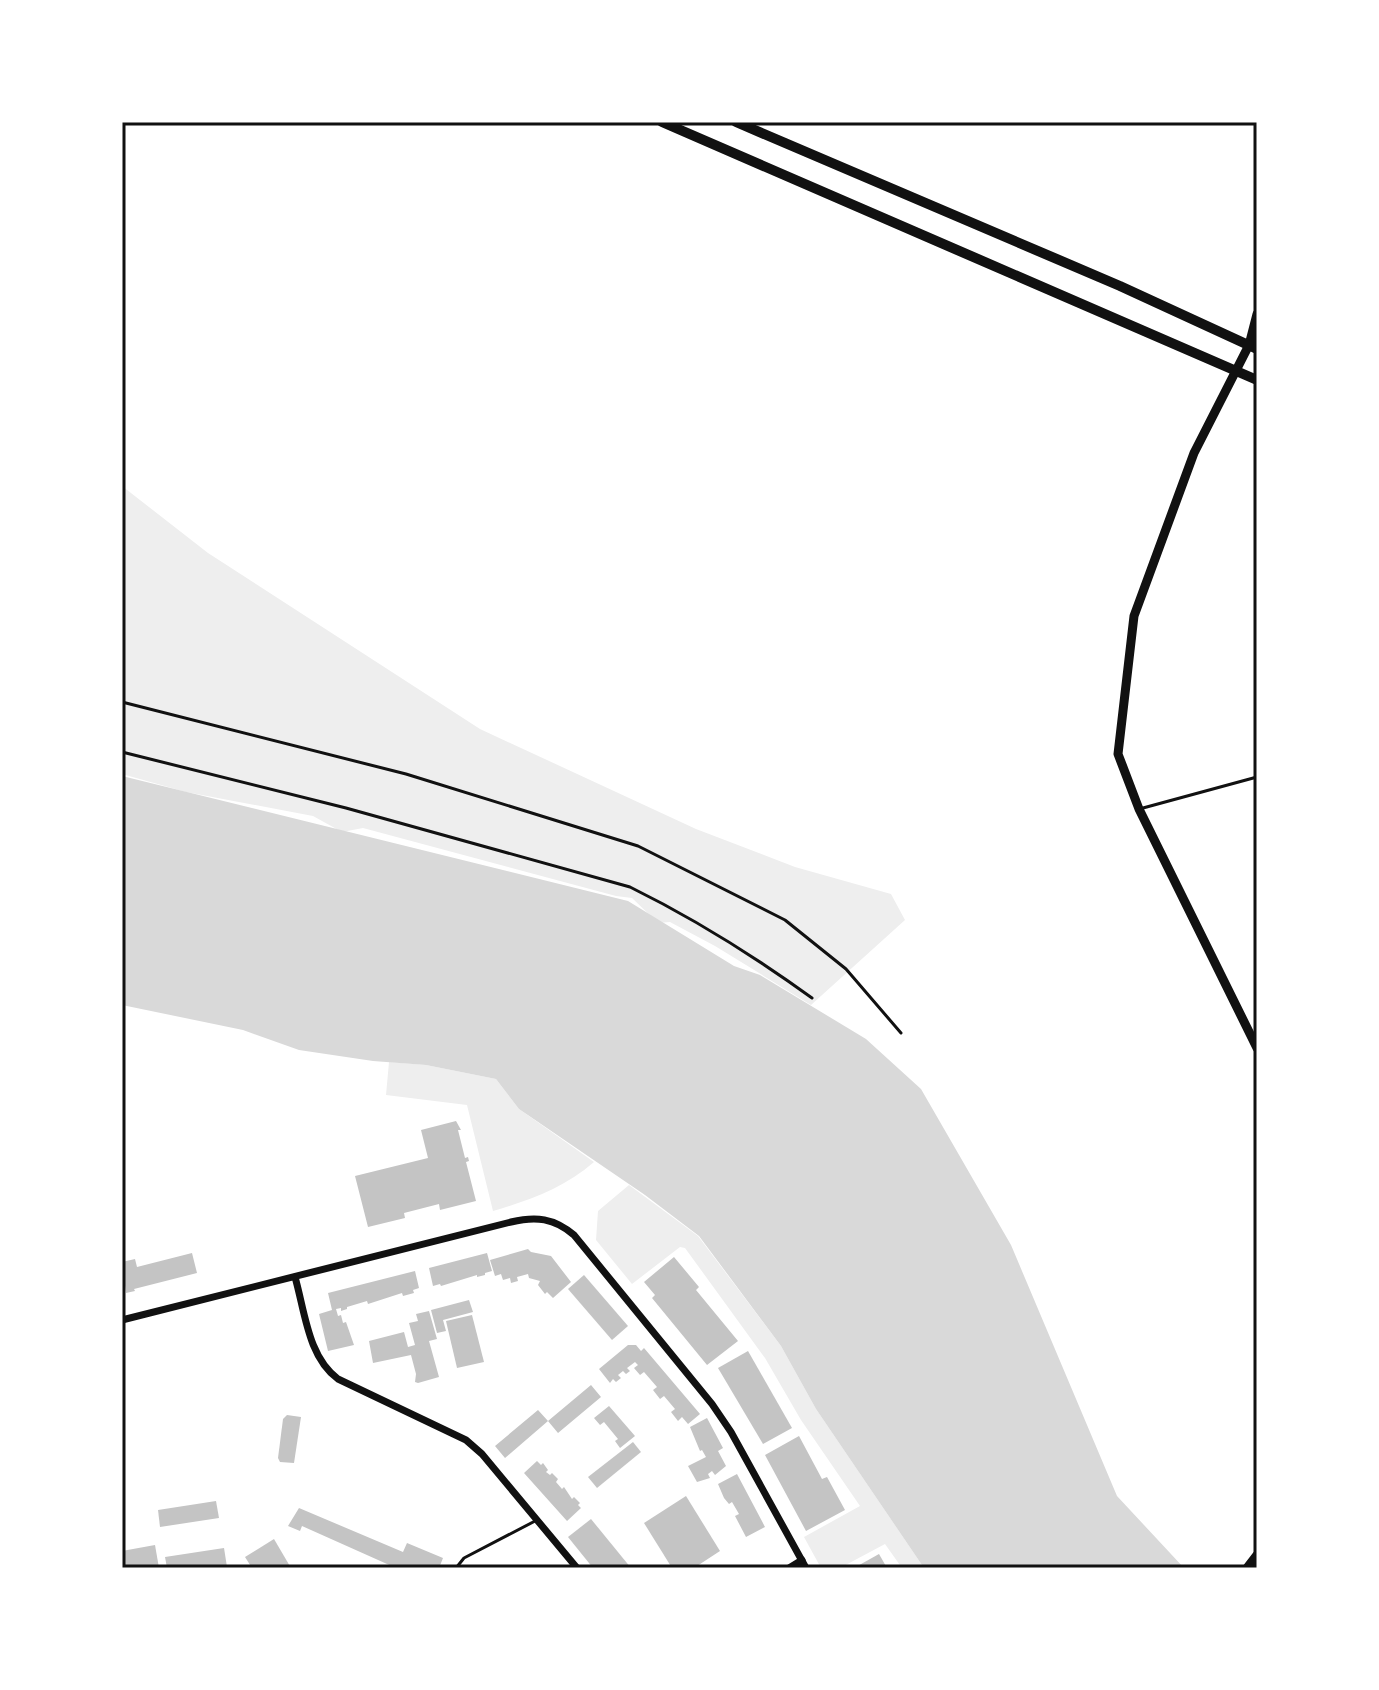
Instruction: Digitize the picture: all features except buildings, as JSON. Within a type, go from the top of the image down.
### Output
[{"type":"main road","points":[[662,122],[1257,380]]},
{"type":"main road","points":[[736,122],[1253,347]]},
{"type":"main road","points":[[1257,314],[1253,347],[1235,370],[1194,453],[1134,616],[1118,754],[1139,809],[1257,1048]]},
{"type":"main road","points":[[1247,1568],[1257,1555]]},
{"type":"street","points":[[122,1320],[527,1218],[552,1220],[574,1235],[712,1404],[731,1432],[804,1564],[789,1568]]},
{"type":"street","points":[[295,1277],[317,1357],[325,1370],[466,1440],[482,1454],[577,1568]]},
{"type":"lane","points":[[1139,809],[1257,777]]},
{"type":"lane","points":[[456,1568],[464,1558],[537,1520]]},
{"type":"path","points":[[122,702],[406,774],[638,846],[785,920],[846,969],[901,1033]]},
{"type":"path","points":[[122,752],[346,808],[630,887],[672,908],[812,998]]},
{"type":"shaded area","points":[[122,486],[208,553],[480,729],[696,829],[795,867],[891,894],[905,920],[811,1005],[715,946],[670,922],[658,923],[632,898],[363,828],[342,832],[313,816],[186,792],[122,774]]},
{"type":"shaded area","points":[[122,776],[628,901],[734,966],[760,975],[866,1039],[921,1089],[1011,1245],[1117,1496],[1184,1568],[924,1568],[816,1409],[781,1346],[699,1236],[519,1109],[496,1079],[426,1065],[299,1050],[243,1030],[122,1005]]},
{"type":"shaded area","points":[[389,1062],[426,1065],[496,1079],[519,1109],[594,1162],[546,1192],[493,1211],[467,1105],[386,1095]]},
{"type":"shaded area","points":[[629,1185],[698,1236],[781,1346],[816,1409],[924,1568],[902,1568],[885,1544],[840,1568],[821,1568],[804,1537],[860,1506],[801,1420],[765,1358],[685,1248],[680,1247],[632,1284],[596,1240],[598,1211]]}]
